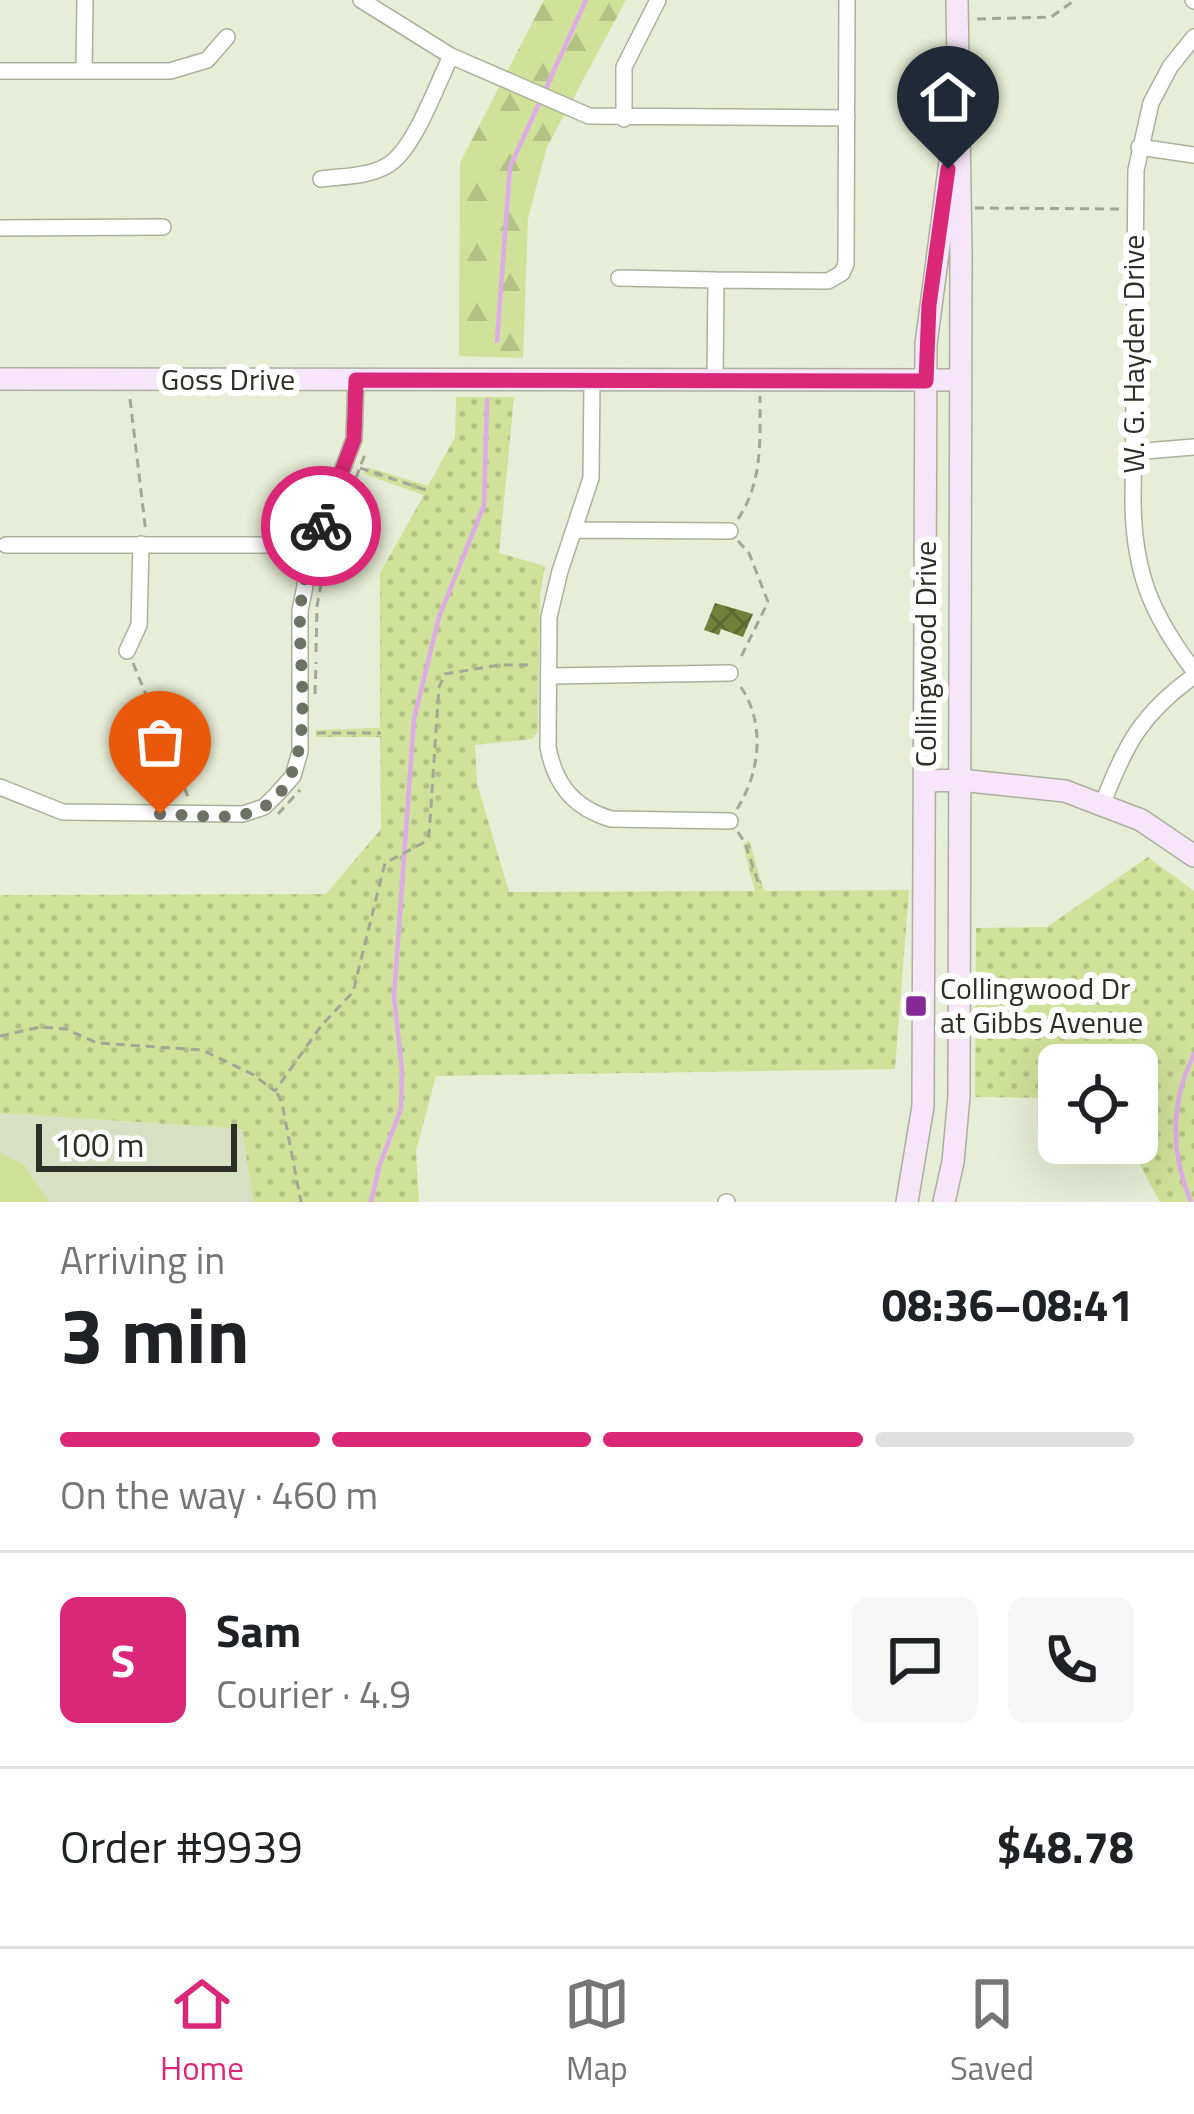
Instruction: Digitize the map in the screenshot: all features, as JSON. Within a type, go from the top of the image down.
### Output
[{"type":"main road","name":"Collingwood Drive","points":[[944,1202],[957,1133],[961,789],[957,0]]},
{"type":"main road","name":"Collingwood Drive","points":[[907,1202],[923,1106],[926,381],[932,283],[960,107]]},
{"type":"main road","name":"Goss Drive","points":[[0,380],[959,380]]},
{"type":"main road","points":[[925,789],[1045,788],[1103,803],[1141,820],[1194,856]]},
{"type":"street","points":[[83,71],[85,0]]},
{"type":"street","points":[[361,0],[451,56],[589,116],[847,118]]},
{"type":"street","points":[[624,119],[624,67],[658,0]]},
{"type":"street","points":[[620,278],[828,281],[842,273],[846,265],[848,0]]},
{"type":"street","points":[[0,71],[185,69],[207,60],[227,37]]},
{"type":"street","name":"W. G. Hayden Drive","points":[[1194,37],[1160,85],[1139,147],[1133,452],[1133,525],[1146,594],[1194,674]]},
{"type":"street","points":[[321,179],[369,173],[391,164],[406,148],[451,56]]},
{"type":"street","points":[[1139,147],[1194,155]]},
{"type":"street","points":[[0,228],[163,227]]},
{"type":"street","points":[[715,382],[716,280]]},
{"type":"street","points":[[0,788],[63,812],[244,814],[264,807],[293,776],[300,752],[300,611],[312,550],[355,466],[356,380]]},
{"type":"street","points":[[592,382],[592,478],[552,598],[548,632],[552,767],[567,794],[583,808],[611,819],[730,821]]},
{"type":"street","points":[[1133,452],[1194,447]]},
{"type":"street","points":[[576,530],[730,531]]},
{"type":"street","points":[[127,651],[139,625],[145,544]]},
{"type":"street","points":[[6,545],[286,544],[312,550]]},
{"type":"street","points":[[551,671],[730,673]]},
{"type":"street","points":[[1103,803],[1124,750],[1147,714],[1194,674]]},
{"type":"path","points":[[975,19],[1051,17],[1075,0]]},
{"type":"path","points":[[974,208],[1135,208]]},
{"type":"path","points":[[130,380],[145,544]]},
{"type":"path","points":[[760,382],[761,457],[747,506],[730,531],[748,554],[768,602],[747,651],[730,673],[747,695],[760,747],[746,795],[730,821],[746,843],[760,888]]},
{"type":"path","points":[[314,706],[317,607],[326,558],[355,466],[366,448]]},
{"type":"path","points":[[355,466],[426,490]]},
{"type":"path","points":[[127,651],[196,814]]},
{"type":"path","points":[[275,1091],[320,1026],[353,992],[385,863],[429,836],[439,687],[445,674],[499,664],[551,671]]},
{"type":"path","points":[[312,724],[313,747]]},
{"type":"path","points":[[312,733],[381,733]]},
{"type":"path","points":[[273,818],[304,783]]},
{"type":"path","points":[[0,1036],[40,1027],[67,1029],[97,1043],[202,1050],[252,1074],[282,1102],[301,1202]]},
{"type":"shaded area","points":[[0,1113],[242,1129],[253,1202],[0,1202]]},
{"type":"green space","points":[[544,0],[626,0],[547,147],[528,218],[523,358],[459,356],[460,163]]},
{"type":"green space","points":[[456,397],[514,397],[499,553],[545,566],[540,595],[538,732],[532,739],[475,745],[477,783],[509,892],[755,891],[743,845],[749,840],[764,891],[909,890],[895,1069],[436,1076],[416,1151],[419,1202],[253,1202],[242,1129],[0,1113],[0,895],[326,894],[381,829],[380,737],[316,737],[315,730],[380,728],[380,573],[424,495],[364,474],[367,467],[428,486],[455,437]]},
{"type":"green space","points":[[1148,857],[1194,891],[1194,1202],[1160,1202],[1139,1164],[1158,1164],[1158,1044],[1038,1044],[1038,1098],[975,1097],[976,928],[1047,927]]},
{"type":"green space","points":[[0,1153],[23,1164],[49,1202],[0,1202]]},
{"type":"building","points":[[715,603],[753,614],[743,637],[721,629],[719,635],[704,630]]},
{"type":"waterway","points":[[497,341],[510,167],[586,0]]},
{"type":"waterway","points":[[371,1202],[401,1109],[394,996],[414,719],[439,617],[484,505],[487,400]]},
{"type":"waterway","points":[[1191,1202],[1179,1165],[1176,1128],[1180,1091],[1194,1054]]},
{"type":"way so far","points":[[160,814],[244,814],[264,807],[293,776],[300,752],[300,611],[321,526]]},
{"type":"place","name":"Collingwood Dr at Gibbs Avenue","points":[[916,1006]]},
{"type":"route","points":[[321,526],[354,439],[356,380],[926,381],[929,305],[948,169]]}]
